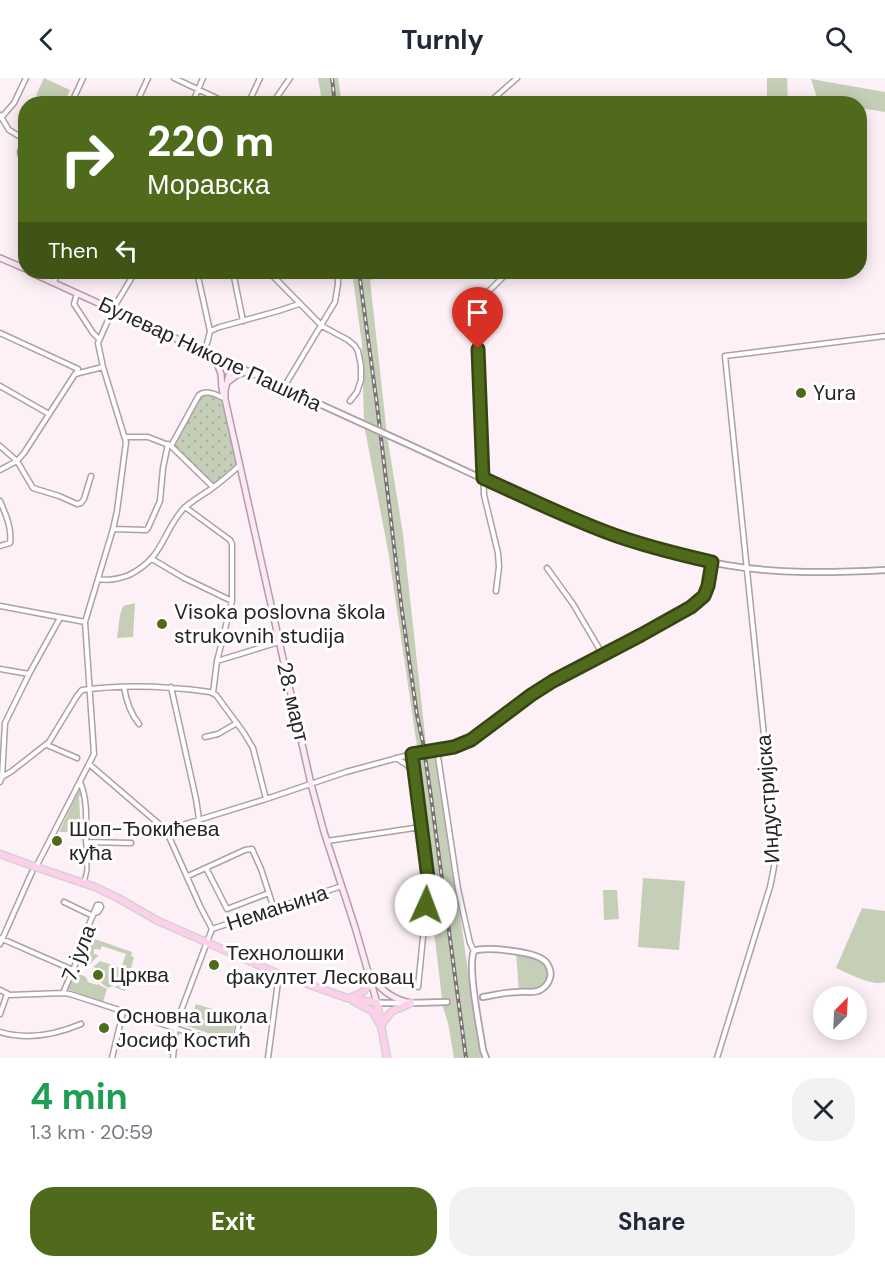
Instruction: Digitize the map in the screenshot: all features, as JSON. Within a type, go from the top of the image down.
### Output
[{"type":"main road","points":[[0,258],[18,266]]},
{"type":"main road","name":"Булевар Николе Пашића","points":[[47,279],[232,364]]},
{"type":"main road","name":"28. март","points":[[214,355],[225,380]]},
{"type":"main road","name":"28. март","points":[[232,364],[225,380],[225,398],[311,784],[377,1003]]},
{"type":"main road","points":[[225,380],[250,371]]},
{"type":"main road","points":[[0,854],[34,870],[84,883],[207,944],[279,974],[347,998],[372,1011],[381,1025]]},
{"type":"main road","points":[[347,998],[364,992],[368,987],[370,974]]},
{"type":"main road","points":[[370,974],[385,992],[398,1001],[411,1004]]},
{"type":"main road","points":[[347,998],[377,1003],[387,1058]]},
{"type":"main road","points":[[381,1025],[391,1012],[411,1004]]},
{"type":"street","points":[[18,135],[9,130],[0,118],[14,103],[26,78]]},
{"type":"street","points":[[75,96],[83,78]]},
{"type":"street","points":[[140,96],[148,78]]},
{"type":"street","points":[[174,78],[211,96]]},
{"type":"street","points":[[195,96],[203,78]]},
{"type":"street","points":[[252,96],[260,78]]},
{"type":"street","points":[[278,96],[290,78]]},
{"type":"street","points":[[497,96],[517,78]]},
{"type":"street","points":[[0,944],[94,750],[85,622],[113,529],[126,448],[125,437],[103,367],[99,339],[131,279]]},
{"type":"street","points":[[199,279],[210,331],[204,351]]},
{"type":"street","points":[[234,279],[243,321]]},
{"type":"street","points":[[276,279],[322,326],[355,346],[361,366],[361,380],[357,392],[350,401]]},
{"type":"street","points":[[284,387],[337,299],[338,279]]},
{"type":"street","points":[[496,591],[498,553],[484,495],[478,363],[481,306],[488,292],[500,279]]},
{"type":"street","points":[[77,293],[74,304],[99,339]]},
{"type":"street","points":[[210,331],[300,304]]},
{"type":"street","points":[[0,333],[78,369],[17,461],[0,470]]},
{"type":"street","name":"Индустријска","points":[[717,1058],[770,887],[775,846],[725,356],[885,336]]},
{"type":"street","name":"Булевар Николе Пашића","points":[[232,364],[571,518],[673,553],[747,568],[817,572],[885,570]]},
{"type":"street","points":[[75,374],[103,367]]},
{"type":"street","points":[[0,386],[49,414]]},
{"type":"street","points":[[113,529],[147,530],[160,501],[165,456],[169,445],[199,395],[208,392],[225,398]]},
{"type":"street","points":[[125,437],[148,437],[169,445],[213,487]]},
{"type":"street","points":[[0,446],[17,461],[33,488],[77,504],[84,499],[91,476]]},
{"type":"street","points":[[98,579],[123,577],[138,570],[152,559],[185,507],[239,466]]},
{"type":"street","points":[[0,501],[11,536],[10,543],[0,546]]},
{"type":"street","points":[[185,507],[231,542],[232,547],[232,601],[217,661],[213,693]]},
{"type":"street","points":[[152,559],[184,578],[232,601]]},
{"type":"street","points":[[166,830],[346,772],[412,754],[459,745],[471,740],[553,681],[691,607],[704,596],[712,562]]},
{"type":"street","points":[[547,568],[573,604],[603,654]]},
{"type":"street","points":[[0,606],[85,622]]},
{"type":"street","points":[[0,779],[2,726],[60,618]]},
{"type":"street","points":[[217,661],[279,642]]},
{"type":"street","points":[[0,669],[29,674]]},
{"type":"street","points":[[0,779],[47,745],[82,690],[145,686],[171,687],[213,693],[253,748],[266,799]]},
{"type":"street","points":[[123,687],[129,706],[139,724]]},
{"type":"street","points":[[171,687],[200,819]]},
{"type":"street","points":[[205,738],[218,734],[237,723]]},
{"type":"street","points":[[47,745],[77,758]]},
{"type":"street","points":[[437,750],[458,889],[470,943],[474,951],[471,962],[486,1058]]},
{"type":"street","points":[[412,754],[428,888],[418,987]]},
{"type":"street","points":[[396,758],[411,768],[414,774]]},
{"type":"street","points":[[89,764],[166,830],[212,929],[175,1028],[173,1058]]},
{"type":"street","points":[[80,782],[85,802],[87,870],[84,883]]},
{"type":"street","points":[[327,841],[421,827]]},
{"type":"street","points":[[86,842],[131,843]]},
{"type":"street","points":[[188,876],[252,849],[274,909]]},
{"type":"street","points":[[206,868],[227,909],[269,893]]},
{"type":"street","name":"Немањина","points":[[212,929],[342,886]]},
{"type":"street","name":"7. јула","points":[[63,993],[85,942],[93,915],[64,902]]},
{"type":"street","points":[[1,938],[73,970]]},
{"type":"street","points":[[474,951],[482,948],[496,949],[541,957],[546,961],[551,973],[549,982],[538,991],[483,997]]},
{"type":"street","points":[[268,1058],[279,974]]},
{"type":"street","points":[[0,990],[7,994],[63,993],[230,1046],[236,1040],[239,1022]]},
{"type":"street","points":[[0,1014],[7,994]]},
{"type":"street","points":[[377,1003],[447,1002]]},
{"type":"street","points":[[112,1058],[123,1012]]},
{"type":"street","points":[[0,1032],[28,1037],[62,1031],[81,1024]]},
{"type":"green space","points":[[44,78],[70,90],[67,96],[36,95]]},
{"type":"green space","points":[[318,78],[338,78],[341,96],[321,96]]},
{"type":"green space","points":[[767,78],[787,78],[788,96],[767,96]]},
{"type":"green space","points":[[811,79],[885,92],[885,112],[867,109],[867,96],[816,96]]},
{"type":"green space","points":[[353,279],[374,279],[370,280],[387,435],[403,534],[426,744],[437,750],[481,1058],[454,1058],[443,1007],[413,755],[418,753],[389,556],[364,424],[362,344]]},
{"type":"green space","points":[[203,392],[225,399],[239,466],[213,487],[171,446]]},
{"type":"green space","points":[[135,603],[133,637],[117,638],[123,606]]},
{"type":"green space","points":[[80,791],[82,796],[79,796],[81,835],[59,832],[78,792]]},
{"type":"green space","points":[[643,878],[685,881],[679,950],[638,947]]},
{"type":"green space","points":[[603,890],[617,890],[619,919],[604,920]]},
{"type":"green space","points":[[862,908],[885,911],[885,982],[867,981],[836,968]]},
{"type":"green space","points":[[89,937],[132,952],[131,956],[134,957],[125,991],[114,987],[119,985],[122,988],[124,984],[120,982],[108,988],[101,983],[105,971],[93,967],[100,961],[121,968],[126,954],[102,946],[100,950],[94,949],[94,954],[99,955],[89,965],[79,962]]},
{"type":"green space","points":[[516,952],[546,961],[551,977],[538,991],[519,992]]},
{"type":"green space","points":[[74,972],[86,977],[88,982],[107,989],[103,1002],[67,989]]},
{"type":"green space","points":[[196,1004],[236,1016],[232,1034],[227,1043],[226,1034],[223,1033],[221,1041],[211,1037],[211,1034],[181,1024],[182,1019],[190,1021]]},
{"type":"tunnel","points":[[447,1002],[483,997]]},
{"type":"railway","points":[[332,78],[334,96]]},
{"type":"railway","points":[[360,279],[401,604],[431,797],[466,1058]]},
{"type":"place","name":"Yura","points":[[801,393]]},
{"type":"place","name":"Visoka poslovna škola strukovnih studija","points":[[162,624]]},
{"type":"place","name":"Шоп-Ђокићева кућа","points":[[57,841]]},
{"type":"place","name":"Технолошки факултет Лесковац","points":[[214,965]]},
{"type":"place","name":"Црква","points":[[98,975]]},
{"type":"place","name":"Основна школа Јосиф Костић","points":[[104,1028]]},
{"type":"route","points":[[426,905],[428,878],[412,754],[454,747],[471,740],[553,681],[691,607],[704,596],[712,562],[673,553],[607,532],[483,478],[478,349]]}]
